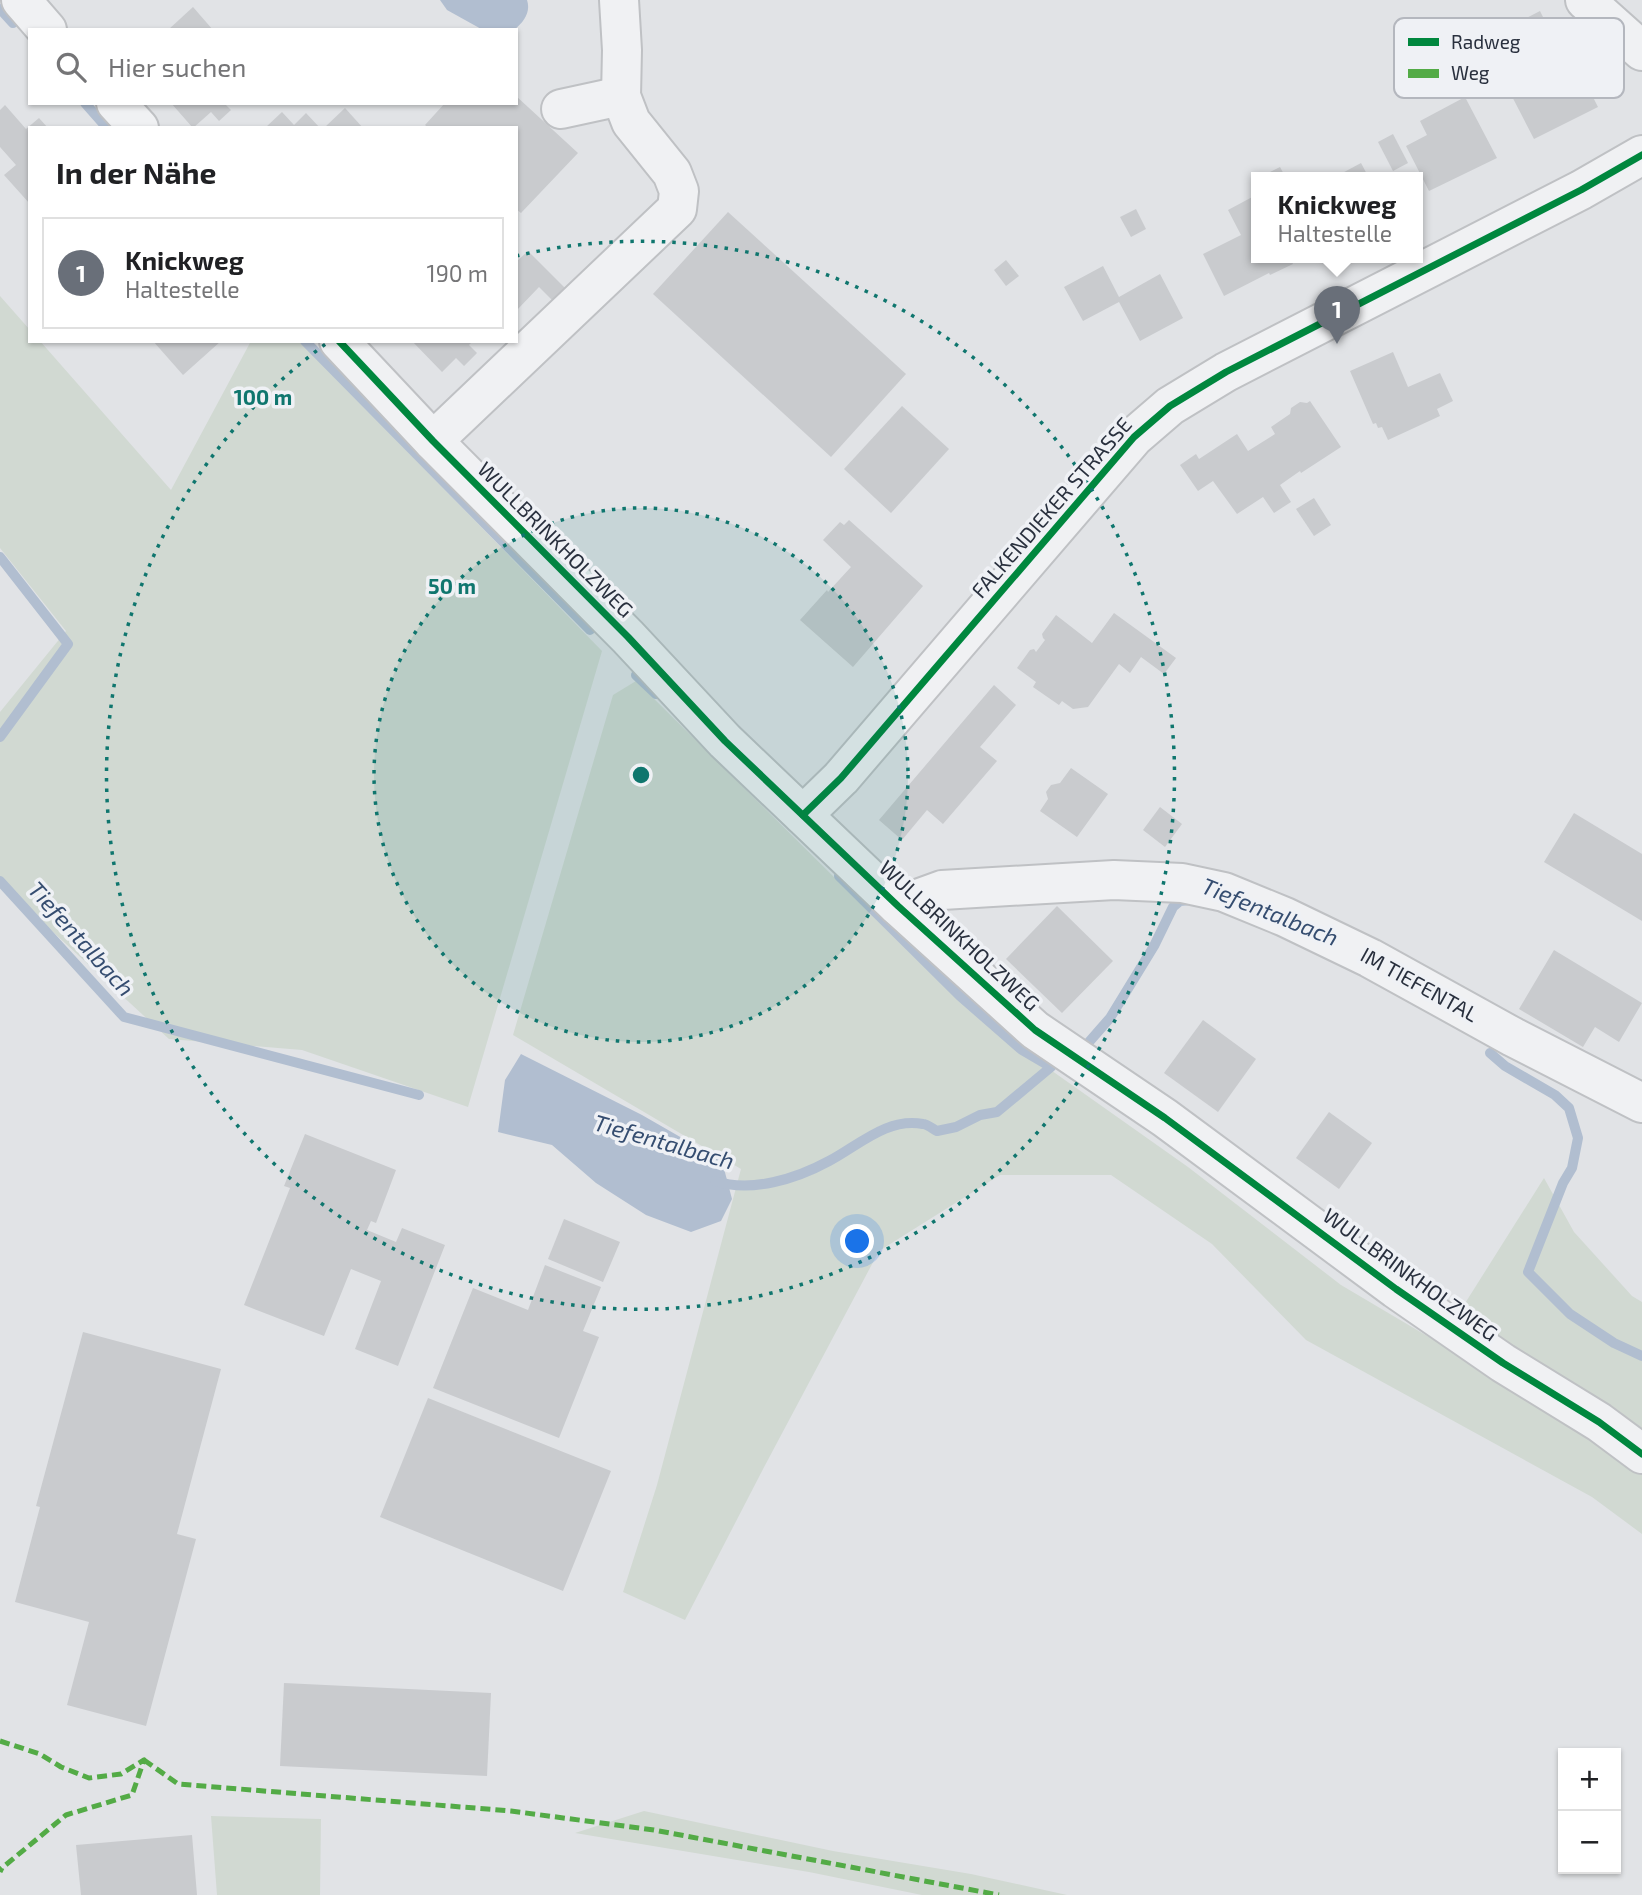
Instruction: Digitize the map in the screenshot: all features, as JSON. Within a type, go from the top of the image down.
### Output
[{"type":"street","points":[[21,0],[45,28]]},
{"type":"street","points":[[433,441],[677,209],[679,191],[672,173],[631,122],[621,96],[619,0]]},
{"type":"street","points":[[1585,0],[1605,18]]},
{"type":"street","points":[[1624,35],[1642,51]]},
{"type":"street","points":[[561,109],[621,96]]},
{"type":"street","points":[[118,105],[137,126]]},
{"type":"street","name":"FALKENDIEKER STRASSE","points":[[803,815],[841,778],[1134,437],[1170,406],[1226,372],[1581,190],[1642,155]]},
{"type":"street","name":"WULLBRINKHOLZWEG","points":[[341,343],[725,740],[898,906],[1035,1030],[1166,1118],[1396,1289],[1503,1363],[1599,1422],[1642,1454]]},
{"type":"street","name":"IM TIEFENTAL","points":[[898,906],[942,891],[1114,880],[1182,883],[1224,892],[1370,958],[1513,1037],[1642,1103]]},
{"type":"shaded area","points":[[0,296],[28,328],[28,343],[42,343],[171,490],[250,343],[302,343],[602,651],[468,1107],[302,1050],[169,1039],[0,883],[0,712],[66,631],[0,548]]},
{"type":"shaded area","points":[[636,681],[947,989],[1055,1073],[1188,1167],[1341,1285],[1559,1414],[1642,1468],[1642,1534],[1592,1497],[1306,1340],[1212,1244],[1111,1175],[1000,1175],[879,1251],[685,1620],[623,1592],[657,1485],[741,1169],[513,1035],[613,695]]},
{"type":"shaded area","points":[[1544,1178],[1574,1232],[1632,1296],[1642,1302],[1642,1441],[1457,1316]]},
{"type":"shaded area","points":[[644,1811],[833,1851],[971,1874],[1067,1895],[922,1895],[809,1872],[575,1833]]},
{"type":"shaded area","points":[[211,1816],[321,1819],[320,1895],[217,1895]]},
{"type":"water","points":[[440,0],[527,0],[528,9],[524,20],[516,28],[479,28],[447,10]]},
{"type":"water","points":[[521,1054],[642,1115],[722,1161],[732,1199],[721,1221],[691,1232],[646,1215],[596,1183],[552,1145],[498,1132],[505,1080]]},
{"type":"building","points":[[193,7],[211,28],[170,28]]},
{"type":"building","points":[[1540,11],[1544,18],[1527,18]]},
{"type":"building","points":[[518,98],[578,153],[521,213],[518,211],[518,126],[425,125],[443,105],[518,105]]},
{"type":"building","points":[[1466,98],[1497,158],[1429,191],[1423,179],[1423,172],[1419,172],[1406,146],[1427,135],[1420,121]]},
{"type":"building","points":[[1513,98],[1593,98],[1598,107],[1534,139]]},
{"type":"building","points":[[5,105],[26,129],[28,127],[28,202],[4,175],[16,165],[0,147],[0,110]]},
{"type":"building","points":[[173,105],[226,105],[231,110],[219,121],[211,112],[195,126],[191,126]]},
{"type":"building","points":[[345,108],[361,126],[326,126]]},
{"type":"building","points":[[282,112],[294,125],[306,113],[318,126],[267,126]]},
{"type":"building","points":[[39,118],[46,126],[30,126]]},
{"type":"building","points":[[1393,134],[1408,163],[1393,171],[1378,142]]},
{"type":"building","points":[[1361,163],[1366,172],[1344,172]]},
{"type":"building","points":[[1280,167],[1283,172],[1270,172]]},
{"type":"building","points":[[1251,198],[1251,263],[1293,264],[1224,296],[1203,254],[1241,235],[1228,210]]},
{"type":"building","points":[[1136,209],[1146,229],[1131,237],[1120,217]]},
{"type":"building","points":[[728,212],[906,374],[831,457],[653,294]]},
{"type":"building","points":[[528,251],[567,290],[555,303],[539,287],[518,309],[518,260]]},
{"type":"building","points":[[1006,260],[1019,276],[1006,286],[994,270]]},
{"type":"building","points":[[1103,266],[1119,297],[1160,274],[1183,318],[1140,341],[1119,302],[1083,321],[1064,287]]},
{"type":"building","points":[[155,343],[219,343],[183,375]]},
{"type":"building","points":[[414,343],[471,343],[469,345],[477,353],[464,366],[456,358],[442,372]]},
{"type":"building","points":[[1393,352],[1408,387],[1440,373],[1453,401],[1437,409],[1440,416],[1388,440],[1382,427],[1378,428],[1376,423],[1373,424],[1350,371]]},
{"type":"building","points":[[1310,401],[1341,447],[1280,485],[1291,502],[1274,513],[1263,497],[1237,514],[1213,481],[1198,491],[1180,465],[1196,454],[1199,459],[1237,434],[1248,451],[1275,434],[1271,427],[1290,414],[1291,408],[1300,402]]},
{"type":"building","points":[[902,406],[949,449],[891,513],[844,469]]},
{"type":"building","points":[[1314,498],[1331,525],[1314,536],[1296,509]]},
{"type":"building","points":[[849,520],[923,586],[853,667],[800,620],[851,567],[823,540],[840,522],[844,525]]},
{"type":"building","points":[[1114,613],[1176,658],[1164,674],[1141,657],[1130,673],[1119,664],[1088,707],[1073,709],[1062,701],[1059,705],[1033,687],[1036,682],[1017,668],[1030,650],[1034,649],[1036,652],[1045,640],[1042,634],[1056,615],[1092,643]]},
{"type":"building","points":[[994,685],[1016,705],[980,747],[997,761],[943,824],[927,810],[902,840],[879,820]]},
{"type":"building","points":[[1071,768],[1108,794],[1077,837],[1040,811],[1048,799],[1046,792],[1051,785],[1060,783]]},
{"type":"building","points":[[1160,807],[1182,824],[1165,847],[1143,830]]},
{"type":"building","points":[[1574,813],[1642,854],[1642,921],[1544,862]]},
{"type":"building","points":[[1057,906],[1113,961],[1062,1013],[1006,959]]},
{"type":"building","points":[[1554,950],[1642,1003],[1619,1042],[1595,1027],[1583,1047],[1519,1009]]},
{"type":"building","points":[[1203,1020],[1256,1059],[1218,1112],[1164,1073]]},
{"type":"building","points":[[1329,1112],[1372,1143],[1339,1189],[1296,1158]]},
{"type":"building","points":[[305,1134],[396,1170],[376,1223],[371,1221],[367,1230],[396,1242],[402,1228],[445,1245],[398,1366],[355,1349],[381,1281],[351,1269],[324,1336],[244,1305],[290,1188],[284,1186]]},
{"type":"building","points":[[564,1219],[620,1242],[603,1282],[548,1259]]},
{"type":"building","points":[[545,1265],[601,1287],[583,1331],[599,1337],[559,1438],[433,1388],[473,1288],[528,1310]]},
{"type":"building","points":[[83,1332],[221,1369],[177,1534],[196,1539],[146,1726],[67,1705],[89,1622],[15,1602],[40,1507],[36,1506]]},
{"type":"building","points":[[428,1398],[611,1471],[563,1591],[380,1517]]},
{"type":"building","points":[[284,1683],[491,1693],[487,1776],[280,1766]]},
{"type":"building","points":[[192,1835],[197,1895],[81,1895],[76,1845]]},
{"type":"waterway","name":"Tiefentalbach","points":[[0,9],[13,23]]},
{"type":"waterway","name":"Tiefentalbach","points":[[87,105],[105,126]]},
{"type":"waterway","name":"Tiefentalbach","points":[[307,343],[590,630]]},
{"type":"waterway","name":"Tiefentalbach","points":[[0,557],[68,644],[0,737]]},
{"type":"waterway","name":"Tiefentalbach","points":[[636,675],[656,694]]},
{"type":"waterway","name":"Tiefentalbach","points":[[715,1181],[758,1185],[788,1178],[816,1168],[873,1134],[897,1125],[925,1124],[937,1131],[956,1127],[980,1115],[997,1112],[1051,1067],[1022,1050],[960,996],[839,876]]},
{"type":"waterway","name":"Tiefentalbach","points":[[0,881],[124,1017],[419,1095]]},
{"type":"waterway","name":"Tiefentalbach","points":[[1089,1042],[1110,1018],[1154,946],[1173,907],[1180,901],[1190,900]]},
{"type":"waterway","name":"Tiefentalbach","points":[[1490,1053],[1505,1066],[1555,1095],[1569,1108],[1578,1138],[1572,1168],[1563,1183],[1528,1272],[1570,1314],[1614,1343],[1642,1356]]},
{"type":"marked path","points":[[0,1741],[40,1754],[61,1767],[89,1778],[121,1774],[144,1760],[132,1795],[66,1815],[0,1872]]},
{"type":"marked path","points":[[144,1760],[178,1784],[511,1811],[654,1830],[999,1895]]},
{"type":"cycle path","points":[[803,815],[841,778],[1134,437],[1170,406],[1226,372],[1581,190],[1642,155]]},
{"type":"cycle path","points":[[341,343],[433,441],[628,637],[725,741],[898,906],[1035,1030],[1165,1118],[1396,1289],[1503,1363],[1599,1422],[1642,1454]]},
{"type":"place","name":"Knickweg","points":[[1337,344]]}]
